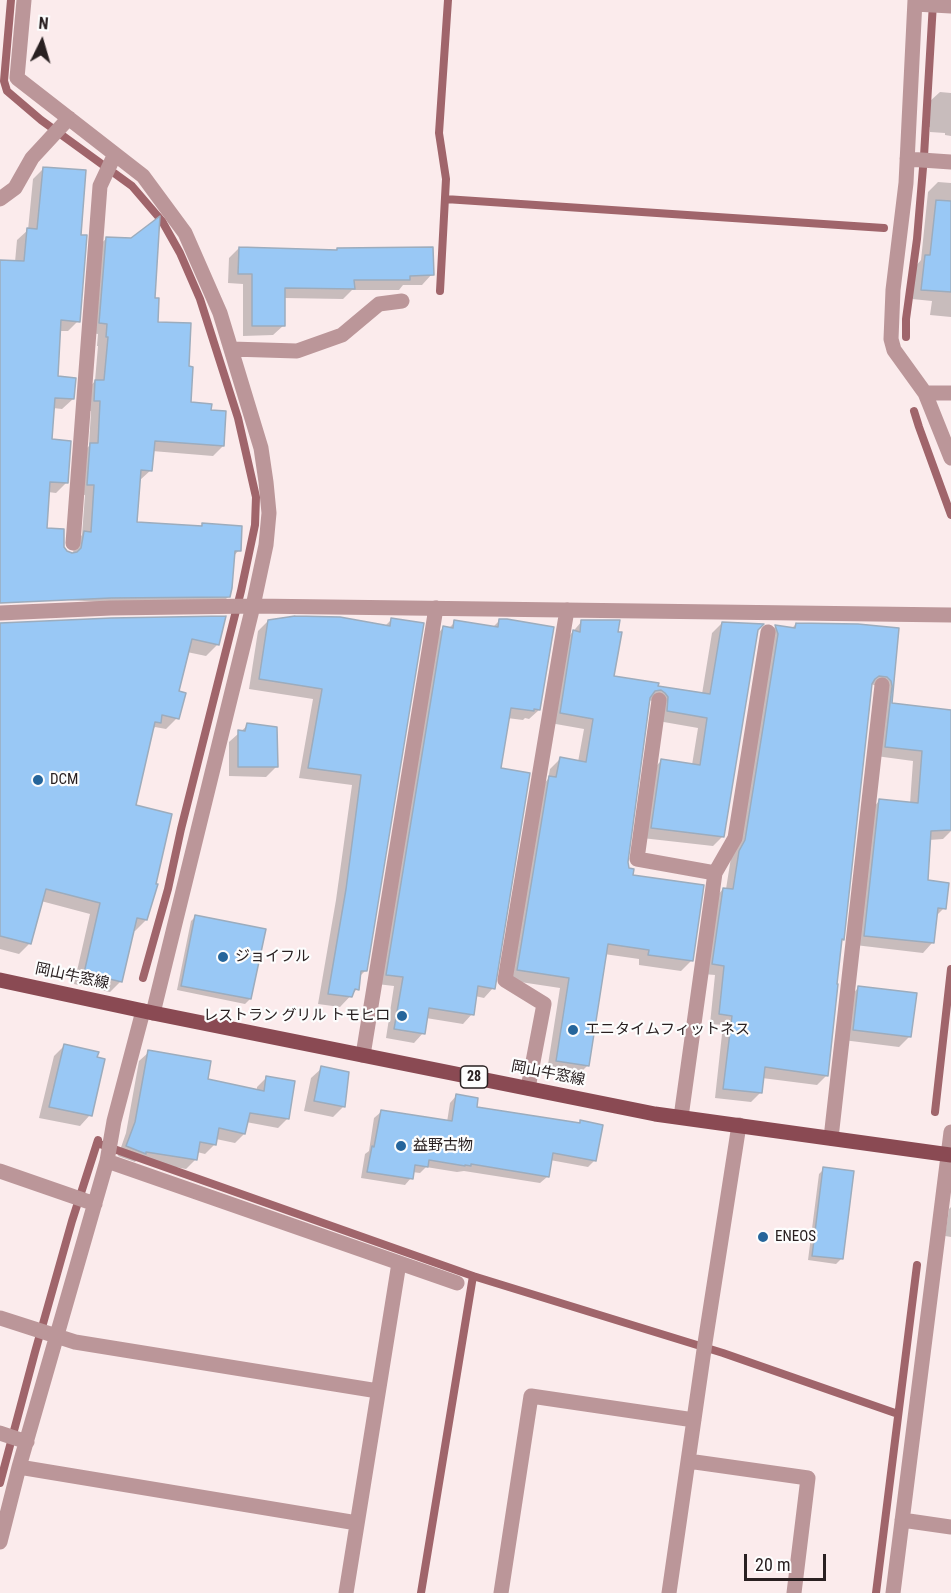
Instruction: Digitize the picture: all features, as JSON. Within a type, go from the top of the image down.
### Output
[{"type":"main road","name":"岡山牛窓線","points":[[0,980],[655,1114],[950,1155]]},
{"type":"street","points":[[0,1542],[19,1467],[13,1437],[83,1199],[109,1152],[114,1121],[148,1012],[266,546],[269,513],[261,448],[220,313],[185,233],[143,176],[113,158],[17,78],[24,0]]},
{"type":"street","points":[[929,4],[893,290],[891,339],[894,350],[925,393],[951,458]]},
{"type":"street","points":[[0,199],[15,188],[32,158],[66,120]]},
{"type":"street","points":[[73,543],[100,186],[113,158]]},
{"type":"street","points":[[910,159],[951,162]]},
{"type":"street","points":[[231,349],[297,351],[342,335],[379,304],[402,301]]},
{"type":"street","points":[[925,393],[951,393]]},
{"type":"street","points":[[0,613],[111,608],[251,606],[951,615]]},
{"type":"street","points":[[363,1055],[436,608]]},
{"type":"street","points":[[528,1088],[544,1004],[505,980],[567,610]]},
{"type":"street","points":[[681,1117],[715,873],[735,838],[768,632]]},
{"type":"street","points":[[831,1138],[882,685]]},
{"type":"street","points":[[659,700],[637,859],[715,873]]},
{"type":"street","points":[[669,1593],[739,1125]]},
{"type":"street","points":[[893,1593],[950,1155],[951,1132]]},
{"type":"street","points":[[109,1152],[456,1283]]},
{"type":"street","points":[[0,1171],[83,1199]]},
{"type":"street","points":[[346,1593],[399,1263]]},
{"type":"street","points":[[0,1318],[45,1334],[87,1344],[378,1391]]},
{"type":"street","points":[[501,1593],[531,1396],[694,1420]]},
{"type":"street","points":[[688,1461],[808,1478],[794,1593]]},
{"type":"street","points":[[19,1467],[357,1523]]},
{"type":"street","points":[[902,1520],[951,1527]]},
{"type":"building","points":[[43,167],[86,170],[81,235],[87,235],[80,322],[61,320],[58,376],[76,378],[74,399],[55,398],[52,439],[71,441],[68,483],[50,482],[47,528],[64,529],[64,547],[72,553],[81,548],[84,531],[91,532],[94,485],[87,485],[90,443],[98,443],[100,401],[94,401],[95,380],[104,380],[108,337],[106,337],[107,324],[99,323],[106,237],[131,238],[160,216],[155,298],[159,298],[158,322],[191,323],[189,366],[193,367],[191,402],[212,404],[211,410],[226,411],[224,446],[155,441],[152,471],[141,470],[137,522],[242,526],[241,551],[235,551],[230,597],[111,598],[0,603],[0,260],[24,261],[27,228],[37,229]]},
{"type":"building","points":[[936,200],[951,201],[951,292],[921,290],[925,255],[930,255]]},
{"type":"building","points":[[239,247],[337,250],[337,248],[433,247],[434,275],[410,276],[410,280],[354,280],[355,289],[285,288],[285,326],[252,326],[252,274],[238,274]]},
{"type":"building","points":[[226,616],[219,645],[192,639],[179,691],[186,693],[179,719],[162,715],[161,723],[155,722],[136,805],[172,814],[156,884],[158,884],[147,920],[137,918],[122,982],[84,973],[100,903],[46,889],[31,944],[0,936],[0,623]]},
{"type":"building","points":[[295,616],[340,617],[390,626],[391,618],[424,623],[367,971],[361,971],[359,990],[355,989],[352,997],[328,994],[346,889],[361,775],[308,768],[322,689],[259,679],[268,620]]},
{"type":"building","points":[[499,619],[554,627],[540,710],[511,708],[501,768],[530,773],[495,989],[478,986],[474,1015],[429,1008],[425,1034],[394,1029],[403,977],[386,975],[443,626],[453,628],[454,620],[498,627]]},
{"type":"building","points":[[581,620],[620,620],[618,632],[622,632],[614,676],[710,694],[722,622],[764,624],[758,630],[724,837],[651,828],[661,759],[700,765],[707,718],[667,711],[668,697],[661,690],[655,691],[650,698],[628,862],[629,868],[634,869],[633,875],[704,885],[693,961],[648,955],[649,950],[608,944],[589,1066],[556,1061],[569,978],[517,970],[549,776],[556,777],[560,757],[586,762],[593,719],[560,713],[573,630],[580,632]]},
{"type":"building","points":[[796,623],[858,624],[899,628],[892,703],[951,710],[951,830],[931,831],[928,880],[949,883],[946,909],[938,908],[934,943],[864,936],[879,799],[918,803],[922,751],[885,747],[892,686],[887,677],[879,676],[872,684],[828,1076],[765,1067],[762,1093],[723,1089],[732,1016],[719,1014],[724,966],[712,964],[723,888],[733,889],[739,851],[745,840],[778,634],[775,625],[795,628]]},
{"type":"building","points":[[247,723],[277,727],[278,767],[238,767],[238,730],[245,731]]},
{"type":"building","name":"ジョイフル","points":[[195,915],[266,929],[251,999],[181,986]]},
{"type":"building","points":[[858,986],[917,993],[911,1037],[853,1030]]},
{"type":"building","points":[[64,1044],[99,1052],[97,1057],[105,1059],[92,1116],[49,1107]]},
{"type":"building","points":[[148,1050],[211,1061],[208,1079],[264,1091],[266,1076],[295,1081],[289,1119],[250,1113],[245,1134],[219,1128],[216,1145],[200,1142],[197,1160],[146,1152],[146,1154],[126,1146],[135,1122]]},
{"type":"building","points":[[321,1066],[349,1072],[345,1107],[314,1101]]},
{"type":"building","points":[[456,1094],[478,1098],[477,1107],[603,1125],[596,1161],[553,1153],[549,1177],[471,1164],[471,1166],[465,1166],[429,1160],[428,1167],[415,1165],[413,1179],[367,1172],[381,1110],[452,1121]]},
{"type":"building","points":[[823,1167],[854,1171],[843,1259],[812,1256]]},
{"type":"waterway","points":[[11,0],[4,81],[7,91],[41,120],[132,186],[162,221],[180,253],[200,299],[238,418],[256,497],[255,525],[241,591],[168,889],[143,978]]},
{"type":"waterway","points":[[440,291],[446,179],[439,133],[448,0]]},
{"type":"waterway","points":[[906,337],[924,156],[933,3]]},
{"type":"waterway","points":[[445,199],[884,228]]},
{"type":"waterway","points":[[914,411],[951,515]]},
{"type":"waterway","points":[[935,1112],[951,969]]},
{"type":"waterway","points":[[0,1483],[72,1221],[98,1140]]},
{"type":"waterway","points":[[97,1143],[473,1276],[723,1353],[898,1414]]},
{"type":"waterway","points":[[876,1593],[917,1265]]},
{"type":"waterway","points":[[421,1593],[473,1276]]},
{"type":"place","name":"DCM","points":[[38,780]]},
{"type":"place","name":"ジョイフル","points":[[223,957]]},
{"type":"place","name":"レストラン グリル トモヒロ","points":[[402,1016]]},
{"type":"place","name":"エニタイムフィットネス","points":[[573,1030]]},
{"type":"place","name":"益野古物","points":[[401,1146]]},
{"type":"place","name":"ENEOS","points":[[763,1237]]}]
